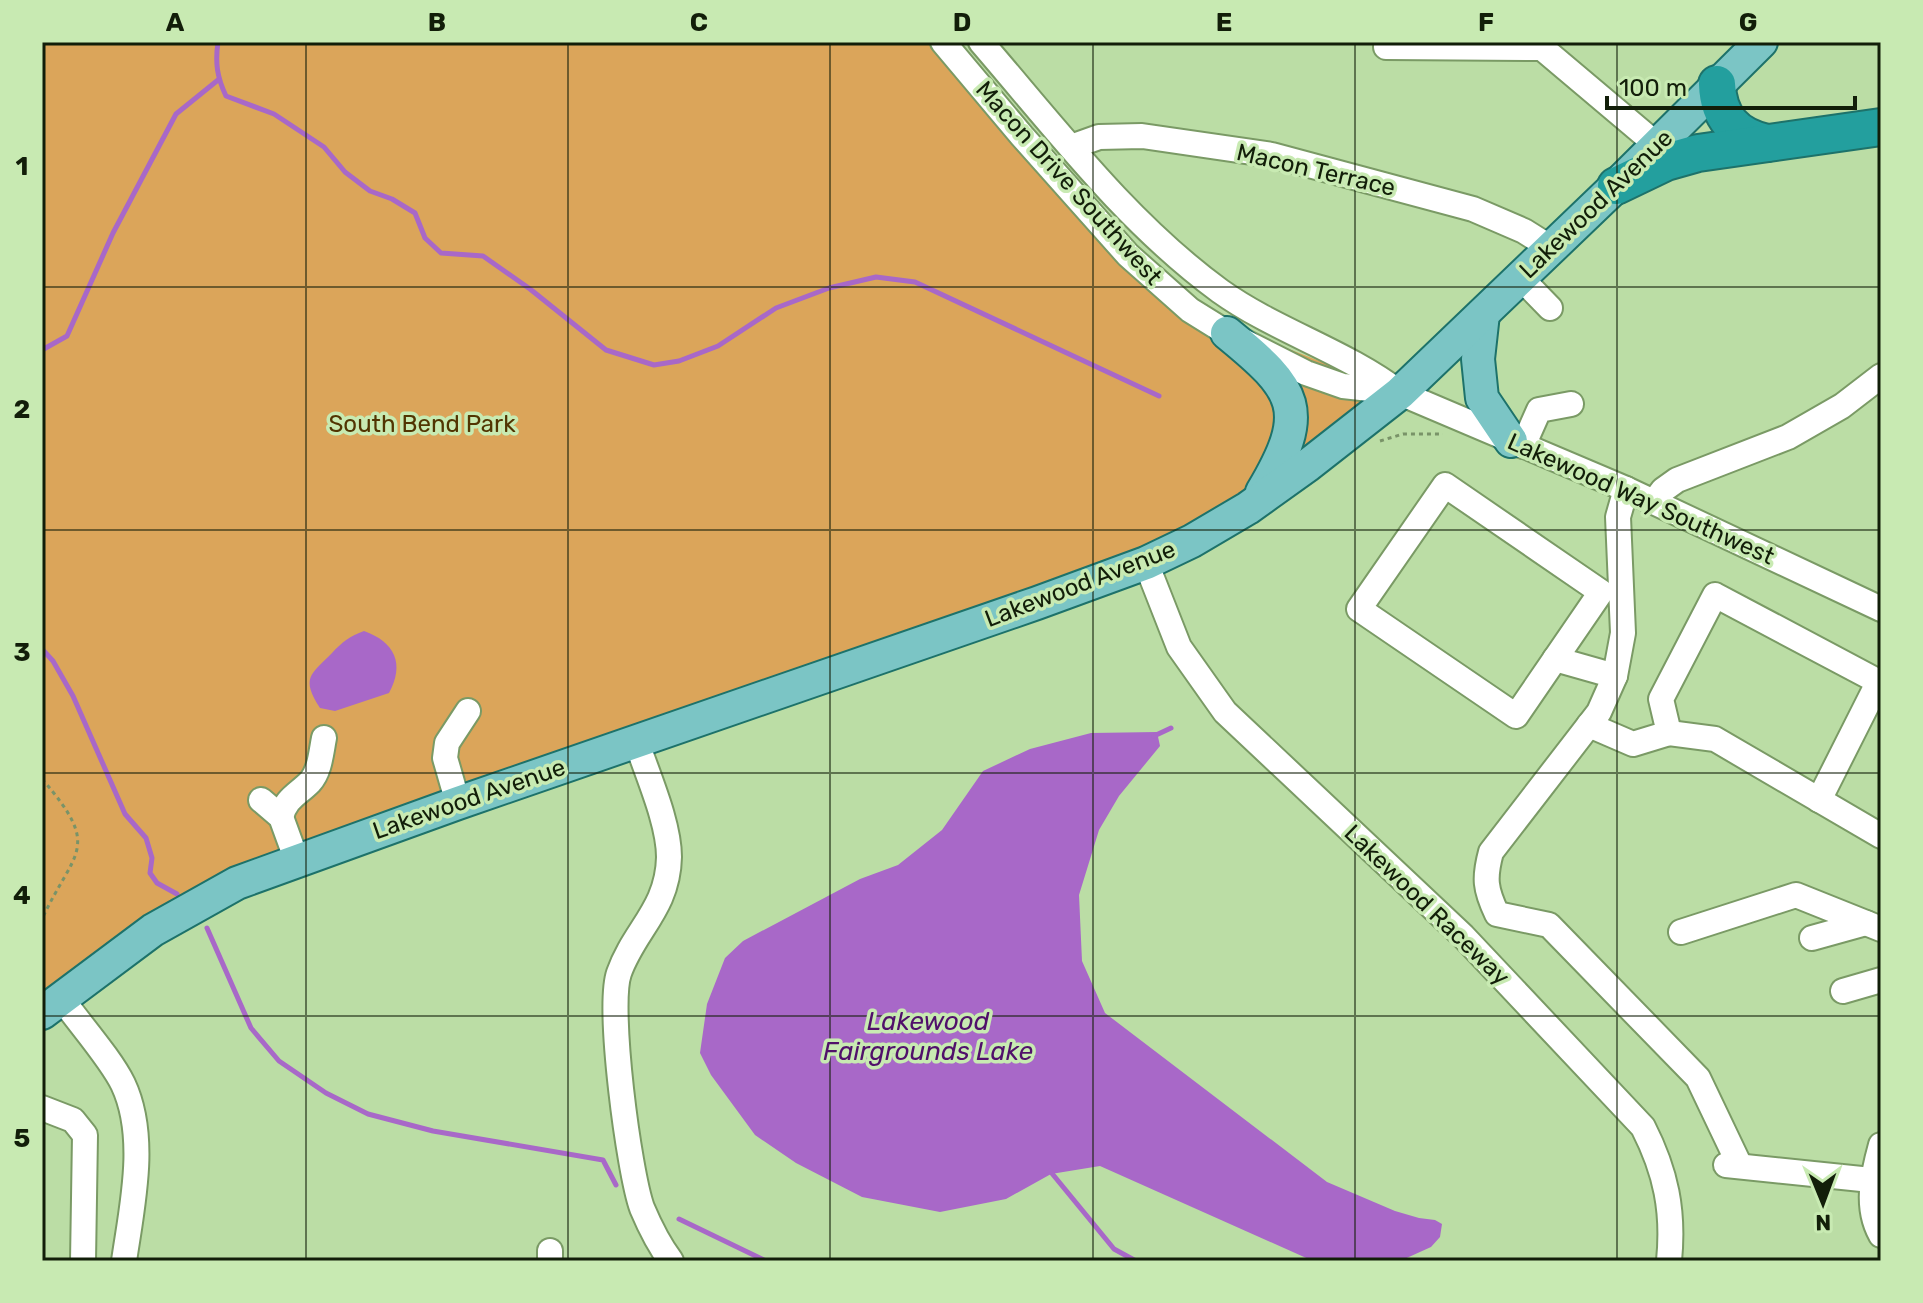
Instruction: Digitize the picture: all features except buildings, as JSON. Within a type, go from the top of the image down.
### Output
[{"type":"highway","points":[[1717,84],[1718,97],[1728,122],[1745,137],[1767,143]]},
{"type":"highway","points":[[1616,186],[1666,162],[1698,153],[1881,127]]},
{"type":"main road","name":"Lakewood Avenue","points":[[52,1006],[153,930],[237,883],[1146,563],[1192,541],[1257,501],[1400,393],[1761,42]]},
{"type":"main road","points":[[1483,314],[1478,359],[1482,398],[1517,443]]},
{"type":"main road","points":[[1227,333],[1274,373],[1287,392],[1292,407],[1288,444],[1257,501]]},
{"type":"street","name":"Macon Drive Southwest","points":[[943,42],[1128,255],[1190,310],[1227,333],[1306,373],[1343,386],[1400,393]]},
{"type":"street","name":"Macon Drive Southwest","points":[[981,42],[1150,234],[1222,292],[1286,330],[1373,373],[1400,393]]},
{"type":"street","points":[[1386,47],[1542,48],[1657,145]]},
{"type":"street","name":"Macon Terrace","points":[[1071,147],[1099,137],[1142,136],[1272,155],[1473,209],[1524,231],[1551,248]]},
{"type":"street","points":[[1520,277],[1550,308]]},
{"type":"street","points":[[1654,502],[1663,490],[1677,480],[1788,437],[1842,406],[1881,376]]},
{"type":"street","name":"Lakewood Way Southwest","points":[[1400,393],[1626,489],[1881,609]]},
{"type":"street","points":[[1517,443],[1539,410],[1571,404]]},
{"type":"street","points":[[1445,485],[1601,592],[1555,659],[1516,716],[1359,609],[1445,485]]},
{"type":"street","points":[[1626,489],[1618,517],[1623,633],[1615,676],[1599,712],[1491,852],[1484,875],[1489,897],[1497,914],[1549,925],[1698,1078],[1732,1166],[1877,1181]]},
{"type":"street","name":"Lakewood Raceway","points":[[1146,563],[1179,647],[1225,712],[1463,936],[1643,1127],[1659,1158],[1669,1193],[1672,1225],[1669,1261]]},
{"type":"street","points":[[1669,733],[1661,699],[1715,595],[1880,682],[1819,800]]},
{"type":"street","points":[[1555,659],[1615,676]]},
{"type":"street","points":[[458,803],[445,758],[447,743],[468,711]]},
{"type":"street","points":[[1589,725],[1633,744],[1669,733],[1715,739],[1881,836]]},
{"type":"street","points":[[281,817],[284,805],[295,792],[310,782],[318,767],[324,738]]},
{"type":"street","points":[[636,740],[664,827],[669,856],[664,891],[618,975],[618,1060],[641,1205],[659,1245],[671,1261]]},
{"type":"street","points":[[261,800],[281,817],[297,861]]},
{"type":"street","points":[[1681,932],[1796,895],[1873,926]]},
{"type":"street","points":[[1812,938],[1873,926]]},
{"type":"street","points":[[1843,991],[1881,980]]},
{"type":"street","points":[[52,1006],[123,1083],[133,1113],[136,1154],[124,1261]]},
{"type":"street","points":[[42,1108],[73,1120],[85,1135],[83,1261]]},
{"type":"street","points":[[1881,1145],[1872,1210],[1881,1235]]},
{"type":"path","points":[[42,779],[76,825],[79,839],[71,869],[42,919]]},
{"type":"green space","name":"South Bend Park","points":[[42,42],[944,42],[1190,310],[1400,393],[1146,563],[153,930],[42,1011]]},
{"type":"water","points":[[364,631],[383,641],[394,655],[396,673],[389,693],[335,711],[320,708],[311,690],[314,672],[343,643]]},
{"type":"water","name":"Lakewood Fairgrounds Lake","points":[[1157,732],[1160,746],[1119,796],[1099,830],[1079,895],[1082,961],[1105,1013],[1327,1182],[1395,1211],[1442,1224],[1440,1237],[1431,1247],[1400,1261],[1313,1261],[1100,1166],[1051,1174],[1006,1199],[940,1212],[862,1197],[796,1163],[755,1135],[711,1075],[700,1053],[707,1004],[725,958],[743,941],[860,879],[898,865],[942,830],[983,771],[1030,749],[1091,733]]},
{"type":"waterway","points":[[218,42],[218,70],[226,96],[274,114],[324,147],[345,172],[370,191],[392,199],[415,213],[425,238],[441,253],[483,256],[606,350],[654,365],[679,361],[718,346],[776,308],[829,288],[876,277],[915,282],[1159,396]]},
{"type":"waterway","points":[[42,350],[67,336],[113,233],[176,114],[218,80]]},
{"type":"waterway","points":[[42,649],[53,661],[73,696],[125,814],[146,838],[152,858],[150,873],[157,883],[177,894]]},
{"type":"waterway","points":[[1154,736],[1171,728]]},
{"type":"waterway","points":[[207,928],[251,1028],[279,1061],[326,1093],[368,1114],[433,1131],[603,1160],[616,1185]]},
{"type":"waterway","points":[[1050,1171],[1114,1249],[1136,1261]]},
{"type":"waterway","points":[[679,1219],[766,1261]]}]
